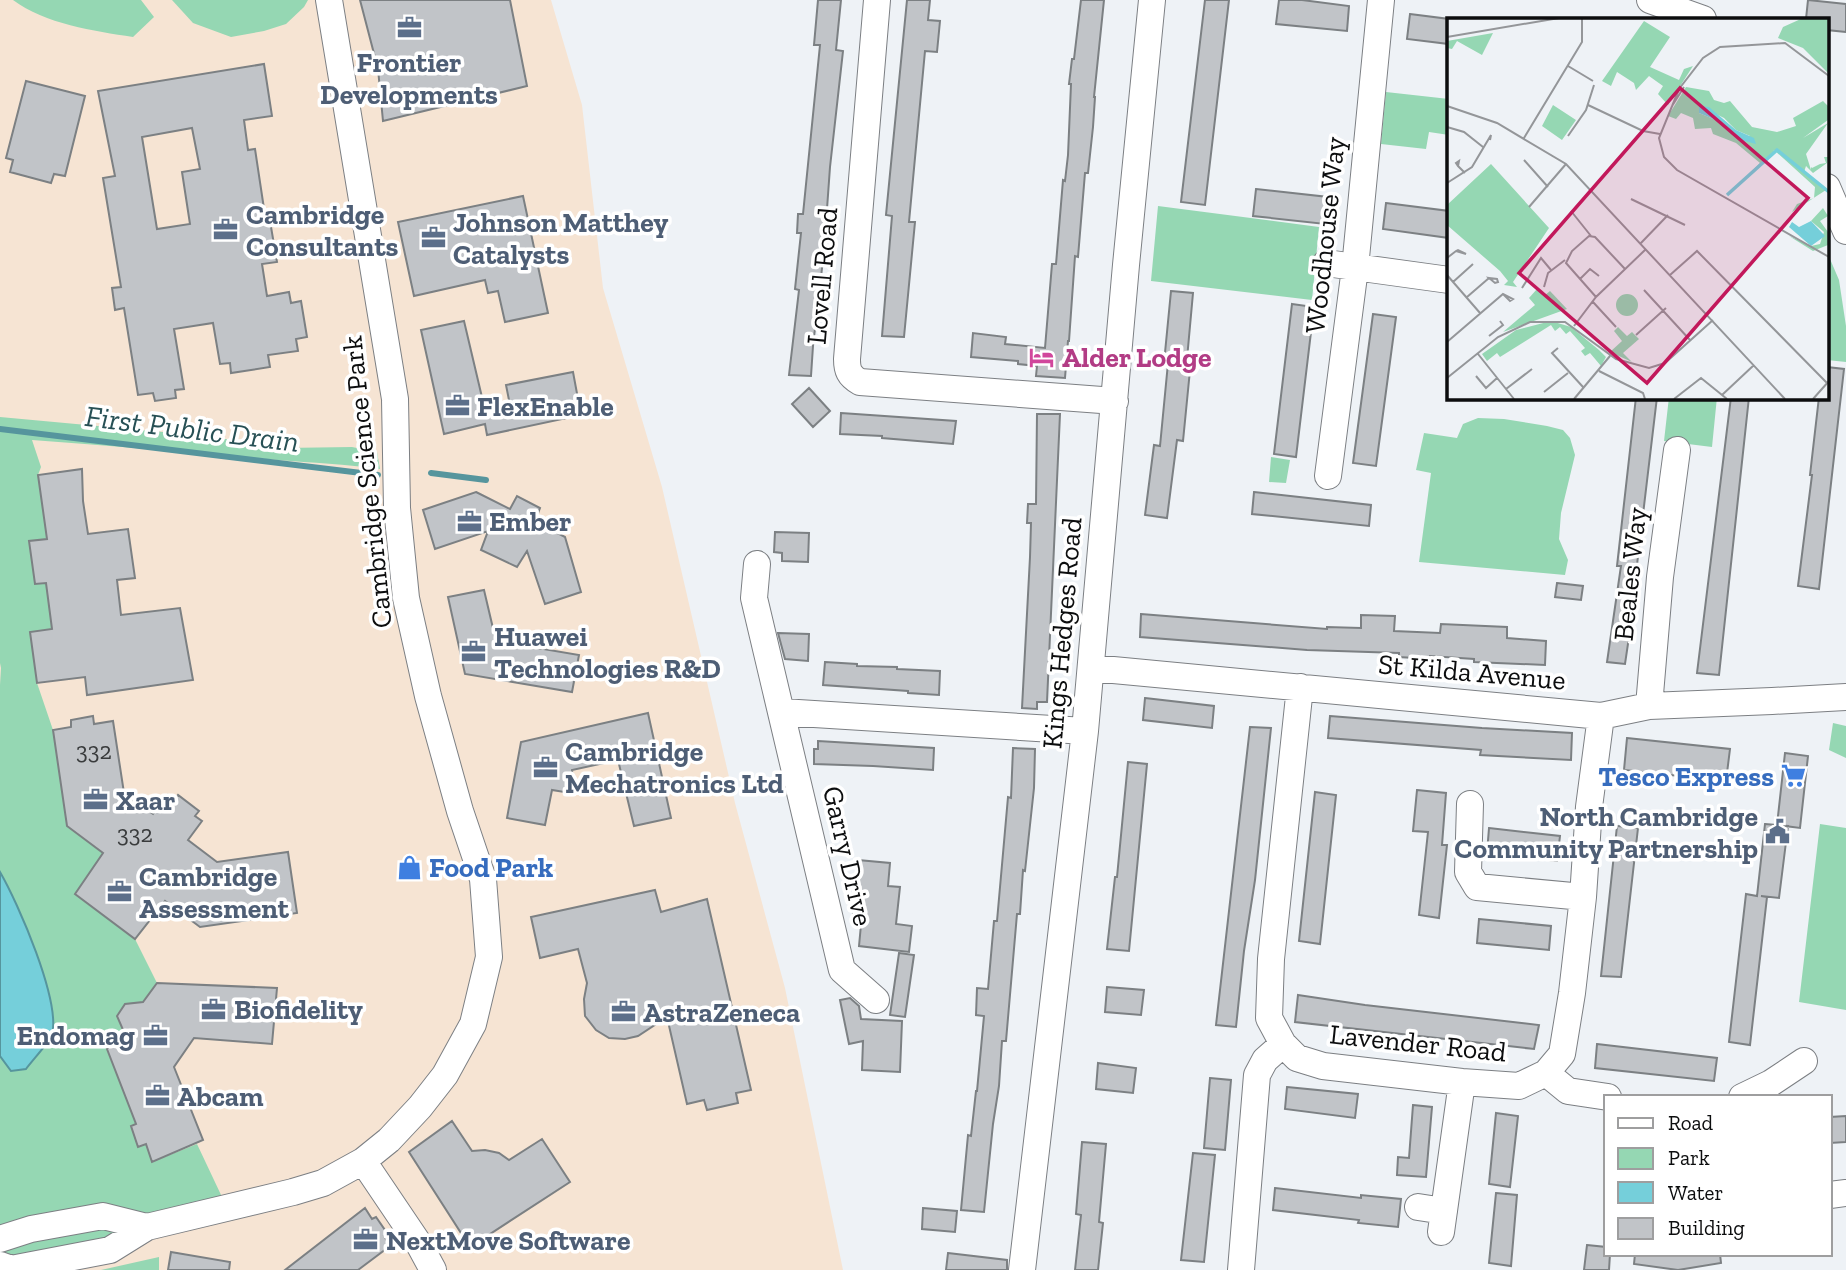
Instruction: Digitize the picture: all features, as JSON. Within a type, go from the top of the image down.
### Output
[{"type":"street","name":"Cambridge Science Park","points":[[0,1265],[11,1269],[110,1250],[147,1227],[323,1183],[363,1161],[420,1107],[445,1075],[473,1024],[489,957],[483,879],[460,811],[428,695],[406,598],[397,508],[395,399],[329,0]]},
{"type":"street","name":"Lovell Road","points":[[877,0],[847,359],[849,373],[860,382],[1115,401]]},
{"type":"street","name":"Kings Hedges Road","points":[[1021,1270],[1092,668],[1128,238],[1152,0]]},
{"type":"street","name":"Woodhouse Way","points":[[1328,476],[1355,268],[1381,0]]},
{"type":"street","points":[[1650,0],[1700,18]]},
{"type":"street","points":[[1828,189],[1846,231]]},
{"type":"street","points":[[1326,263],[1447,280]]},
{"type":"street","name":"Beales Way","points":[[1649,706],[1660,577],[1677,450]]},
{"type":"street","name":"Garry Drive","points":[[757,564],[754,598],[842,970],[876,1000]]},
{"type":"street","name":"St Kilda Avenue","points":[[1092,668],[1601,716],[1649,706],[1772,702],[1846,696]]},
{"type":"street","points":[[1241,1270],[1257,1075],[1265,1060],[1283,1044],[1269,1018],[1271,959],[1300,687]]},
{"type":"street","points":[[782,712],[1085,731]]},
{"type":"street","name":"Lavender Road","points":[[1283,1044],[1297,1058],[1323,1066],[1462,1082],[1519,1086],[1546,1073],[1562,1054],[1572,993],[1583,897],[1589,807],[1601,716]]},
{"type":"street","points":[[1470,804],[1468,873],[1477,887],[1583,897]]},
{"type":"street","points":[[1746,1095],[1771,1083],[1804,1061]]},
{"type":"street","points":[[1546,1073],[1569,1091],[1604,1096]]},
{"type":"street","points":[[1434,1217],[1462,1082]]},
{"type":"street","points":[[363,1161],[419,1244],[433,1270]]},
{"type":"street","name":"Cambridge Science Park","points":[[0,1239],[31,1229],[103,1216],[147,1227]]},
{"type":"shaded area","points":[[0,0],[551,0],[582,105],[603,288],[662,487],[735,803],[785,988],[843,1270],[0,1270]]},
{"type":"green space","points":[[13,0],[141,0],[154,17],[133,37],[55,21]]},
{"type":"green space","points":[[172,0],[308,0],[286,24],[231,37],[193,23]]},
{"type":"green space","points":[[1386,92],[1447,99],[1447,135],[1429,132],[1426,149],[1381,144]]},
{"type":"green space","points":[[1158,206],[1319,227],[1312,300],[1151,281]]},
{"type":"green space","points":[[1828,254],[1839,280],[1846,326],[1846,362],[1828,360]]},
{"type":"green space","points":[[1669,399],[1717,399],[1712,447],[1664,441]]},
{"type":"green space","points":[[0,417],[206,436],[283,448],[352,447],[377,452],[380,469],[32,440],[41,467],[38,475],[47,539],[35,584],[46,583],[52,629],[30,632],[37,683],[53,730],[67,826],[103,853],[75,894],[135,939],[157,983],[143,1002],[125,1004],[117,1016],[124,1032],[107,1050],[136,1124],[131,1127],[138,1146],[146,1144],[152,1162],[197,1144],[222,1197],[142,1215],[0,1231],[0,1056],[11,1071],[26,1069],[36,1055],[8,886],[0,872]]},
{"type":"green space","points":[[1478,418],[1547,426],[1563,430],[1570,438],[1575,455],[1561,513],[1559,539],[1568,560],[1565,575],[1419,562],[1431,473],[1416,470],[1424,433],[1457,438],[1463,424]]},
{"type":"green space","points":[[1271,457],[1290,460],[1286,483],[1269,482]]},
{"type":"green space","points":[[1833,723],[1846,726],[1846,758],[1829,750]]},
{"type":"green space","points":[[1820,824],[1846,828],[1846,1010],[1799,1002]]},
{"type":"green space","points":[[102,1223],[125,1229],[102,1244],[20,1260],[0,1254],[0,1249]]},
{"type":"green space","points":[[159,1257],[159,1270],[101,1270]]},
{"type":"water","points":[[0,872],[36,952],[53,1020],[51,1038],[26,1069],[11,1071],[0,1056]]},
{"type":"building","points":[[360,0],[510,0],[527,86],[383,121],[378,69]]},
{"type":"building","points":[[818,0],[841,0],[836,50],[843,51],[811,376],[789,375],[799,290],[795,289],[801,233],[797,233],[798,214],[803,214],[820,45],[814,45]]},
{"type":"building","points":[[907,0],[930,0],[928,20],[940,21],[937,52],[925,51],[909,222],[915,222],[904,337],[882,336],[892,216],[886,215]]},
{"type":"building","points":[[1081,0],[1104,0],[1088,173],[1085,173],[1078,257],[1075,256],[1065,378],[1036,376],[1037,366],[1018,364],[1018,361],[971,357],[973,333],[1006,337],[1005,344],[1045,348],[1052,264],[1056,264],[1063,180],[1065,181],[1068,155],[1069,84]]},
{"type":"building","points":[[1205,0],[1229,0],[1205,205],[1181,202]]},
{"type":"building","points":[[1279,0],[1349,6],[1347,31],[1276,24]]},
{"type":"building","points":[[1808,0],[1846,4],[1846,32],[1828,30],[1828,18],[1806,18]]},
{"type":"building","points":[[1410,14],[1447,19],[1447,44],[1407,39]]},
{"type":"building","name":"Cambridge Consultants","points":[[264,64],[272,116],[244,120],[248,150],[255,149],[266,222],[270,221],[277,262],[262,264],[267,296],[289,292],[291,303],[301,301],[307,337],[296,339],[298,351],[268,355],[270,367],[231,373],[230,363],[220,364],[213,323],[174,329],[184,389],[175,390],[176,398],[155,401],[153,393],[138,395],[124,308],[115,310],[112,288],[121,287],[103,178],[115,176],[98,91]],"holes":[[[192,128],[200,169],[182,172],[190,224],[157,229],[142,137]]]},
{"type":"building","points":[[26,81],[85,96],[65,176],[54,174],[51,183],[10,172],[13,160],[6,158]]},
{"type":"building","points":[[1256,189],[1328,197],[1325,224],[1253,216]]},
{"type":"building","points":[[523,196],[548,313],[505,322],[498,291],[488,293],[485,280],[414,296],[398,222]]},
{"type":"building","points":[[1386,203],[1447,211],[1447,238],[1383,229]]},
{"type":"building","points":[[1171,291],[1193,293],[1186,370],[1190,370],[1183,441],[1177,440],[1167,518],[1145,515],[1154,445],[1160,446],[1168,363],[1164,363]]},
{"type":"building","points":[[1292,304],[1314,307],[1296,457],[1274,454]]},
{"type":"building","points":[[1373,314],[1396,317],[1376,466],[1353,463]]},
{"type":"building","points":[[464,321],[485,410],[510,405],[506,385],[573,372],[581,415],[487,435],[485,424],[444,434],[421,330]]},
{"type":"building","points":[[1828,367],[1844,369],[1819,589],[1798,586],[1819,399],[1828,399]]},
{"type":"building","points":[[809,388],[830,411],[813,427],[792,404]]},
{"type":"building","points":[[1636,399],[1657,399],[1636,590],[1625,664],[1607,662],[1621,566],[1617,566]]},
{"type":"building","points":[[1731,399],[1749,399],[1719,675],[1697,673]]},
{"type":"building","points":[[841,413],[956,421],[953,444],[840,434]]},
{"type":"building","points":[[1037,414],[1060,414],[1047,702],[1037,702],[1037,709],[1022,708],[1031,523],[1027,523],[1028,504],[1036,504]]},
{"type":"building","points":[[82,469],[88,534],[128,529],[135,578],[117,580],[121,615],[180,608],[193,680],[87,695],[85,677],[37,683],[30,632],[52,629],[46,583],[35,584],[29,541],[47,539],[38,475]]},
{"type":"building","points":[[476,492],[510,509],[517,496],[540,508],[535,521],[565,537],[581,592],[545,604],[527,551],[517,567],[481,550],[488,531],[435,549],[423,510]]},
{"type":"building","points":[[1254,492],[1371,505],[1369,526],[1252,514]]},
{"type":"building","points":[[775,532],[809,533],[808,562],[782,561],[782,553],[774,552]]},
{"type":"building","points":[[1557,583],[1583,586],[1581,600],[1555,597]]},
{"type":"building","points":[[484,590],[496,641],[579,655],[572,692],[465,674],[448,597]]},
{"type":"building","points":[[1141,614],[1327,629],[1361,628],[1361,615],[1395,616],[1394,631],[1440,633],[1441,624],[1507,627],[1507,638],[1546,641],[1545,665],[1140,637]]},
{"type":"building","points":[[778,633],[809,634],[808,661],[785,659]]},
{"type":"building","points":[[825,662],[940,671],[939,695],[823,685]]},
{"type":"building","points":[[1145,698],[1214,706],[1212,728],[1143,720]]},
{"type":"building","points":[[648,713],[671,818],[634,826],[618,760],[572,770],[573,783],[564,792],[552,790],[545,825],[507,818],[521,742]]},
{"type":"building","points":[[93,716],[94,724],[113,721],[124,793],[153,814],[168,795],[174,800],[178,795],[199,811],[195,816],[202,821],[188,840],[217,862],[288,852],[297,913],[200,927],[165,901],[135,939],[75,894],[103,853],[67,826],[53,730],[71,727],[71,720]]},
{"type":"building","points":[[1330,716],[1572,733],[1571,760],[1480,755],[1481,750],[1328,738]]},
{"type":"building","points":[[1250,727],[1271,728],[1236,1027],[1216,1025]]},
{"type":"building","points":[[1627,738],[1730,749],[1726,781],[1624,770]]},
{"type":"building","points":[[818,741],[934,748],[933,770],[814,764],[814,749],[818,749]]},
{"type":"building","points":[[1013,748],[1035,749],[1034,788],[1020,914],[1017,914],[1006,1041],[1002,1041],[984,1212],[961,1210],[984,1016],[976,1015],[977,988],[988,989],[1008,797],[1011,798]]},
{"type":"building","points":[[1785,753],[1808,756],[1800,828],[1777,825]]},
{"type":"building","points":[[1128,762],[1147,764],[1129,951],[1107,949]]},
{"type":"building","points":[[1417,790],[1446,793],[1442,845],[1447,845],[1439,918],[1419,915],[1428,832],[1413,831]]},
{"type":"building","points":[[1315,792],[1336,795],[1320,944],[1299,941]]},
{"type":"building","points":[[1765,824],[1788,826],[1779,898],[1761,896],[1767,897],[1750,1045],[1729,1042],[1746,894],[1757,896]]},
{"type":"building","points":[[1617,826],[1638,828],[1621,977],[1601,976]]},
{"type":"building","points":[[1489,828],[1560,836],[1557,861],[1487,853]]},
{"type":"building","points":[[858,860],[890,863],[888,886],[900,887],[896,924],[912,926],[909,952],[859,946],[862,914],[853,913]]},
{"type":"building","points":[[655,890],[661,912],[707,899],[751,1090],[736,1093],[738,1103],[707,1110],[704,1100],[687,1104],[667,1017],[638,1036],[609,1038],[596,1030],[585,1016],[587,983],[578,949],[540,958],[531,917]]},
{"type":"building","points":[[1479,919],[1551,926],[1549,950],[1477,943]]},
{"type":"building","points":[[899,953],[914,955],[905,1017],[890,1015]]},
{"type":"building","points":[[157,983],[277,988],[272,1044],[194,1038],[174,1067],[203,1140],[152,1162],[146,1144],[138,1147],[131,1126],[136,1124],[107,1049],[124,1032],[117,1016],[125,1004],[143,1002]]},
{"type":"building","points":[[1107,987],[1144,990],[1141,1015],[1105,1012]]},
{"type":"building","points":[[1298,995],[1539,1025],[1534,1049],[1295,1022]]},
{"type":"building","points":[[850,998],[859,1006],[861,1019],[902,1021],[900,1072],[862,1070],[863,1041],[849,1044],[840,1000]]},
{"type":"building","points":[[1597,1044],[1717,1058],[1714,1081],[1595,1068]]},
{"type":"building","points":[[1098,1063],[1136,1068],[1133,1093],[1096,1089]]},
{"type":"building","points":[[1210,1078],[1231,1080],[1225,1150],[1204,1148]]},
{"type":"building","points":[[1287,1087],[1358,1094],[1355,1118],[1285,1109]]},
{"type":"building","points":[[1413,1105],[1432,1107],[1426,1177],[1397,1175],[1398,1157],[1409,1158]]},
{"type":"building","points":[[1496,1113],[1518,1116],[1510,1187],[1489,1184]]},
{"type":"building","points":[[1846,1116],[1846,1142],[1832,1143],[1832,1117]]},
{"type":"building","points":[[452,1121],[472,1151],[499,1153],[509,1160],[542,1139],[570,1182],[470,1247],[409,1152]]},
{"type":"building","points":[[1082,1142],[1106,1144],[1098,1270],[1075,1270],[1081,1215],[1076,1214]]},
{"type":"building","points":[[1193,1153],[1215,1155],[1204,1262],[1181,1260]]},
{"type":"building","points":[[1275,1188],[1361,1198],[1361,1195],[1401,1199],[1398,1227],[1273,1210]]},
{"type":"building","points":[[1496,1193],[1517,1195],[1511,1266],[1489,1263]]},
{"type":"building","points":[[365,1208],[372,1219],[376,1217],[387,1233],[384,1236],[390,1246],[358,1270],[285,1270]]},
{"type":"building","points":[[923,1208],[957,1211],[955,1232],[922,1229]]},
{"type":"building","points":[[1587,1245],[1604,1247],[1604,1256],[1610,1256],[1609,1270],[1584,1270]]},
{"type":"building","points":[[171,1252],[230,1262],[229,1270],[168,1270]]},
{"type":"building","points":[[948,1253],[1007,1260],[1007,1270],[946,1270]]},
{"type":"building","points":[[1635,1256],[1720,1256],[1721,1263],[1678,1270],[1634,1264]]},
{"type":"waterway","name":"First Public Drain","points":[[0,429],[378,475]]},
{"type":"waterway","points":[[431,473],[486,480]]},
{"type":"place","name":"Frontier Developments","points":[[409,28]]},
{"type":"place","name":"Cambridge Consultants","points":[[226,230]]},
{"type":"place","name":"Johnson Matthey Catalysts","points":[[433,238]]},
{"type":"place","name":"Alder Lodge","points":[[1042,357]]},
{"type":"place","name":"FlexEnable","points":[[457,406]]},
{"type":"place","name":"Ember","points":[[469,521]]},
{"type":"place","name":"Huawei Technologies R&D","points":[[474,652]]},
{"type":"place","name":"Cambridge Mechatronics Ltd","points":[[545,767]]},
{"type":"place","name":"Tesco Express","points":[[1794,776]]},
{"type":"place","name":"Xaar","points":[[96,800]]},
{"type":"place","name":"North Cambridge Community Partnership","points":[[1778,832]]},
{"type":"place","name":"Food Park","points":[[409,867]]},
{"type":"place","name":"Cambridge Assessment","points":[[119,892]]},
{"type":"place","name":"Biofidelity","points":[[214,1009]]},
{"type":"place","name":"AstraZeneca","points":[[623,1012]]},
{"type":"place","name":"Endomag","points":[[155,1035]]},
{"type":"place","name":"Abcam","points":[[157,1096]]},
{"type":"place","name":"NextMove Software","points":[[366,1240]]}]
